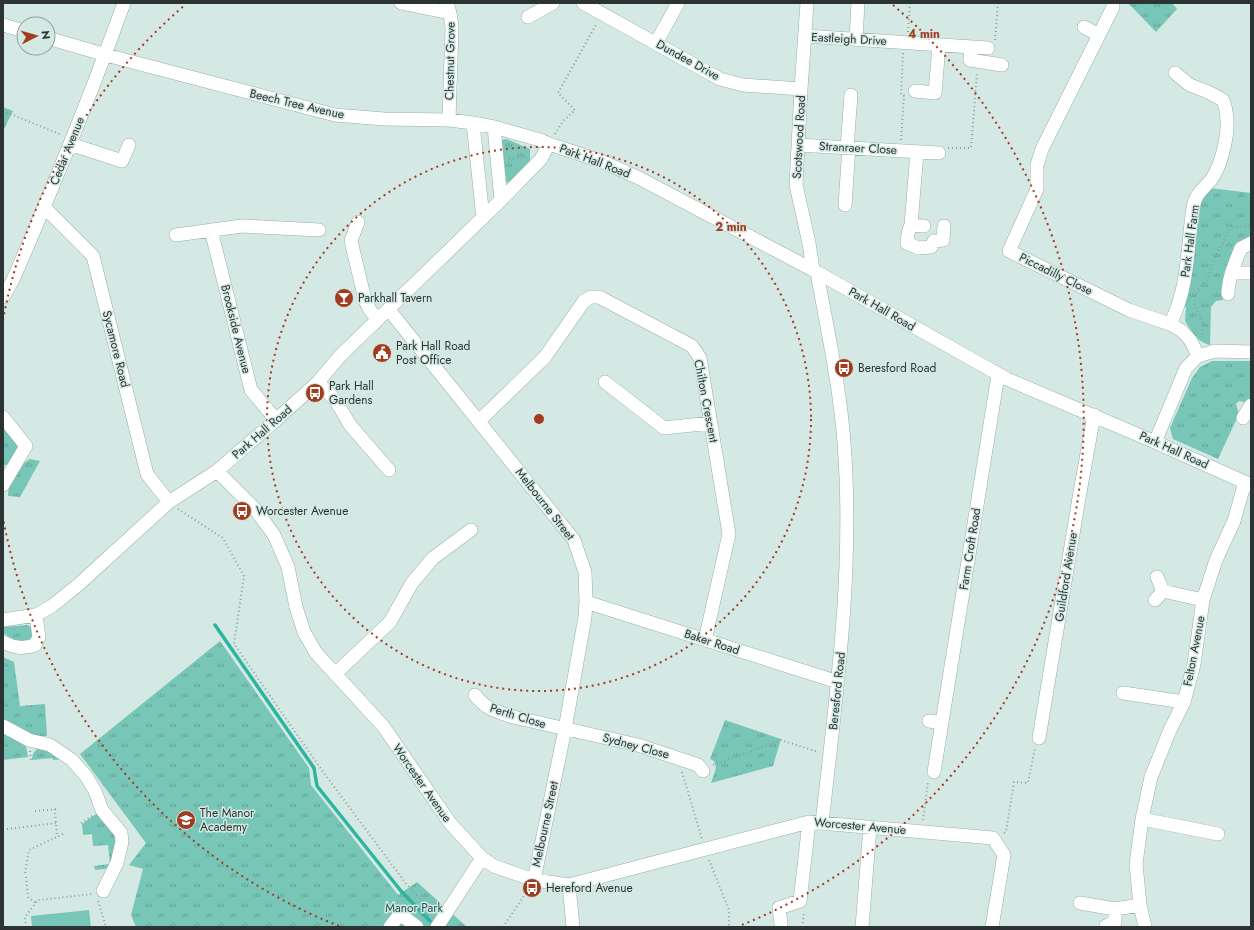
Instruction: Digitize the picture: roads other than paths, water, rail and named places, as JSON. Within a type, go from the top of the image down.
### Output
[{"type":"street","name":"Cedar Avenue","points":[[3,297],[12,282],[71,142],[106,55],[124,3]]},
{"type":"street","points":[[401,3],[449,8]]},
{"type":"street","points":[[528,17],[553,3]]},
{"type":"street","name":"Dundee Drive","points":[[583,3],[720,79],[743,85],[801,89]]},
{"type":"street","points":[[656,43],[678,3]]},
{"type":"street","name":"Scotswood Road","points":[[807,3],[796,185],[815,271]]},
{"type":"street","points":[[856,39],[858,3]]},
{"type":"street","name":"Piccadilly Close","points":[[1114,7],[1042,149],[1036,165],[1037,189],[1009,251],[1129,310],[1170,324],[1182,331],[1191,341],[1198,356]]},
{"type":"street","name":"Chestnut Grove","points":[[448,120],[452,27],[449,8]]},
{"type":"street","points":[[3,25],[16,29]]},
{"type":"street","points":[[1084,27],[1099,35]]},
{"type":"street","name":"Eastleigh Drive","points":[[805,36],[988,48]]},
{"type":"street","name":"Beech Tree Avenue","points":[[56,40],[106,55],[335,115],[384,119],[448,120],[473,123],[494,127],[540,140],[546,149]]},
{"type":"street","points":[[915,91],[935,93],[939,45]]},
{"type":"street","points":[[971,47],[974,61],[1002,65]]},
{"type":"street","name":"Park Hall Farm","points":[[1170,324],[1176,314],[1180,300],[1189,256],[1193,206],[1197,196],[1218,167],[1227,135],[1227,113],[1223,100],[1190,85],[1175,73]]},
{"type":"street","points":[[845,205],[851,95]]},
{"type":"street","points":[[473,123],[483,218]]},
{"type":"street","points":[[494,127],[501,200]]},
{"type":"street","points":[[71,142],[122,161],[128,145]]},
{"type":"street","name":"Stranraer Close","points":[[798,145],[939,153]]},
{"type":"street","name":"Park Hall Road","points":[[3,620],[36,615],[52,606],[78,585],[169,502],[217,471],[276,420],[318,382],[340,356],[501,200],[541,159],[546,149],[601,162],[639,178],[815,271],[998,375],[1248,483]]},
{"type":"street","points":[[917,152],[913,208],[918,226],[908,233],[907,242],[918,248],[931,247],[934,241],[943,240],[944,226]]},
{"type":"street","name":"Sycamore Road","points":[[44,207],[93,256],[147,474],[169,502]]},
{"type":"street","points":[[358,222],[351,241],[365,300],[370,310],[378,320]]},
{"type":"street","points":[[176,235],[242,226],[319,230]]},
{"type":"street","name":"Brookside Avenue","points":[[211,230],[251,390],[276,420]]},
{"type":"street","points":[[1228,294],[1228,286],[1241,248],[1251,243]]},
{"type":"street","name":"Beresford Road","points":[[781,924],[779,908],[800,901],[829,756],[844,627],[847,550],[844,442],[838,393],[815,271]]},
{"type":"street","points":[[1232,273],[1251,273]]},
{"type":"street","name":"Chilton Crescent","points":[[479,421],[545,357],[584,301],[591,297],[599,297],[692,346],[700,358],[729,534],[705,640]]},
{"type":"street","name":"Melbourne Street","points":[[389,310],[574,540],[585,572],[585,617],[566,729],[534,880]]},
{"type":"street","points":[[1155,442],[1186,368],[1198,356],[1215,351],[1251,352]]},
{"type":"street","name":"Farm Croft Road","points":[[934,772],[998,375]]},
{"type":"street","points":[[318,382],[336,401],[350,425],[389,470]]},
{"type":"street","points":[[605,382],[664,428],[711,423]]},
{"type":"street","points":[[1243,418],[1251,405]]},
{"type":"street","name":"Guildford Avenue","points":[[1039,738],[1094,416]]},
{"type":"street","points":[[3,417],[26,446],[6,470],[3,485]]},
{"type":"street","name":"Worcester Avenue","points":[[217,471],[255,509],[274,535],[288,567],[296,607],[304,632],[316,653],[383,726],[450,823],[482,858],[494,866],[534,880],[569,885],[705,848],[815,822],[993,838],[1004,855],[992,927]]},
{"type":"street","name":"Felton Avenue","points":[[1145,927],[1140,905],[1136,864],[1142,819],[1151,777],[1170,730],[1184,702],[1194,664],[1203,600],[1216,560],[1234,521],[1248,483]]},
{"type":"street","points":[[335,674],[390,622],[412,583],[433,558],[471,530]]},
{"type":"street","points":[[1157,577],[1159,596],[1203,600]]},
{"type":"street","name":"Baker Road","points":[[586,602],[838,682]]},
{"type":"street","points":[[3,642],[23,648],[35,645],[39,637],[36,615]]},
{"type":"street","points":[[1123,693],[1184,702]]},
{"type":"street","name":"Perth Close","points":[[475,695],[481,703],[494,711],[513,717],[566,729]]},
{"type":"street","points":[[929,721],[942,723]]},
{"type":"street","points":[[3,726],[29,740],[51,743],[72,760],[86,776],[95,791],[102,810],[121,833],[122,842],[117,863],[99,895]]},
{"type":"street","name":"Sydney Close","points":[[566,729],[638,745],[698,765],[703,771]]},
{"type":"street","points":[[1142,819],[1218,834]]},
{"type":"street","points":[[862,927],[870,827]]},
{"type":"street","points":[[439,924],[482,858]]},
{"type":"street","points":[[569,885],[573,927]]},
{"type":"street","points":[[1080,903],[1096,905],[1112,919],[1140,905]]},
{"type":"street","points":[[390,927],[400,914],[417,927]]},
{"type":"waterway","points":[[215,625],[314,768],[317,786],[401,891],[430,921]]},
{"type":"place","name":"Parkhall Tavern","points":[[344,298]]},
{"type":"place","name":"Park Hall Road Post Office","points":[[382,353]]},
{"type":"place","name":"Beresford Road","points":[[844,368]]},
{"type":"place","name":"Park Hall Gardens","points":[[315,393]]},
{"type":"place","name":"Worcester Avenue","points":[[242,511]]},
{"type":"place","name":"The Manor Academy","points":[[186,820]]},
{"type":"place","name":"Hereford Avenue","points":[[532,888]]},
{"type":"park label","name":"Manor Park","points":[[414,908]]}]
